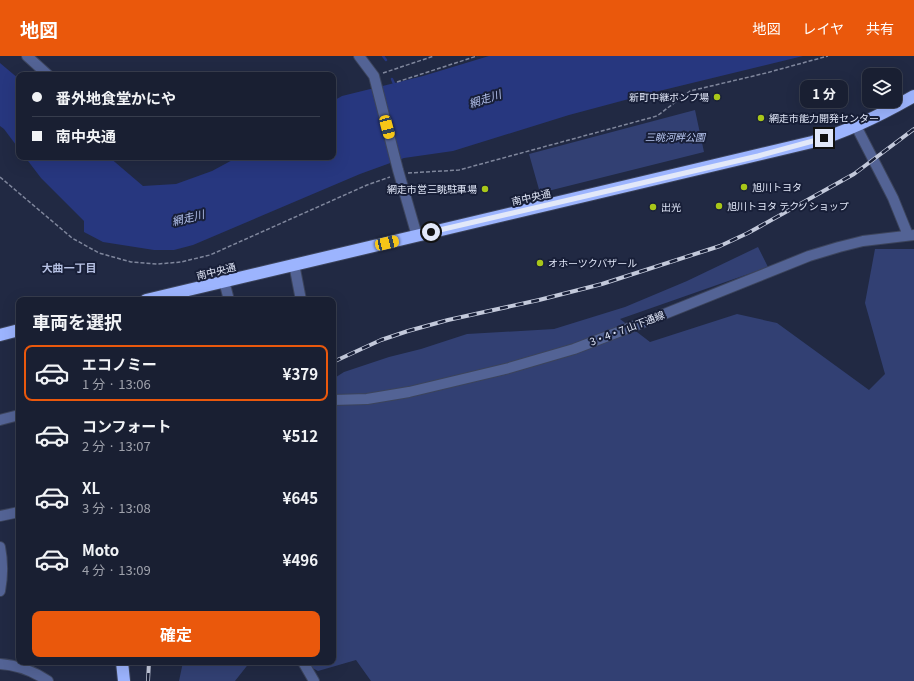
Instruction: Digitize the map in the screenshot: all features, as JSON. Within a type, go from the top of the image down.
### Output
[{"type":"highway","name":"南中央通","points":[[158,297],[778,151],[836,135],[878,116],[914,96]]},
{"type":"highway","points":[[0,335],[16,331]]},
{"type":"highway","points":[[122,665],[124,681]]},
{"type":"street","points":[[27,56],[45,72]]},
{"type":"street","points":[[359,56],[375,80],[417,236]]},
{"type":"street","points":[[856,126],[894,198],[911,235]]},
{"type":"street","name":"3・4・7 山下通線","points":[[336,400],[368,399],[409,392],[509,368],[574,349],[809,256],[863,241],[911,235]]},
{"type":"street","points":[[294,264],[300,297]]},
{"type":"street","points":[[224,281],[228,297]]},
{"type":"street","points":[[0,420],[16,416]]},
{"type":"street","points":[[0,516],[16,513]]},
{"type":"street","points":[[0,547],[3,559],[3,572],[0,591]]},
{"type":"street","points":[[0,664],[12,665],[29,670],[48,681]]},
{"type":"street","points":[[305,665],[314,681]]},
{"type":"path","points":[[375,80],[434,56]]},
{"type":"path","points":[[396,82],[477,56]]},
{"type":"green space","name":"三眺河畔公園","points":[[695,110],[704,152],[540,193],[529,154]]},
{"type":"green space","points":[[758,247],[768,267],[620,319],[650,342],[737,314],[777,323],[869,390],[885,374],[865,303],[875,249],[914,249],[914,681],[371,681],[356,660],[318,671],[307,665],[336,665],[336,377],[344,372],[389,357],[421,349],[467,334],[554,329],[625,307],[687,281]]},
{"type":"green space","points":[[182,665],[248,665],[235,681],[179,681]]},
{"type":"water","name":"網走川","points":[[489,56],[803,56],[655,92],[569,115],[453,151],[404,158],[360,174],[193,245],[174,250],[154,250],[103,242],[84,232],[84,221],[41,178],[27,160],[113,160],[143,186],[176,184],[212,171],[232,160],[336,160],[336,99],[342,96],[423,76]]},
{"type":"water","points":[[0,63],[16,76],[16,145],[0,126]]},
{"type":"waterway","points":[[383,56],[386,60]]},
{"type":"waterway","points":[[392,79],[395,86]]},
{"type":"railway","points":[[336,361],[381,340],[408,331],[448,320],[539,300],[602,284],[720,246],[748,233],[854,174],[914,129]]},
{"type":"railway","points":[[148,681],[149,665]]},
{"type":"place","name":"新町中継ポンプ場","points":[[717,97]]},
{"type":"place","name":"網走市能力開発センター","points":[[761,118]]},
{"type":"place","name":"旭川トヨタ","points":[[744,187]]},
{"type":"place","name":"網走市営三眺駐車場","points":[[485,189]]},
{"type":"place","name":"旭川トヨタ テクノショップ","points":[[719,206]]},
{"type":"place","name":"出光","points":[[653,207]]},
{"type":"place","name":"オホーツクバザール","points":[[540,263]]},
{"type":"district","name":"大曲一丁目","points":[[69,268]]},
{"type":"route","points":[[431,232],[758,156],[824,138]]}]
